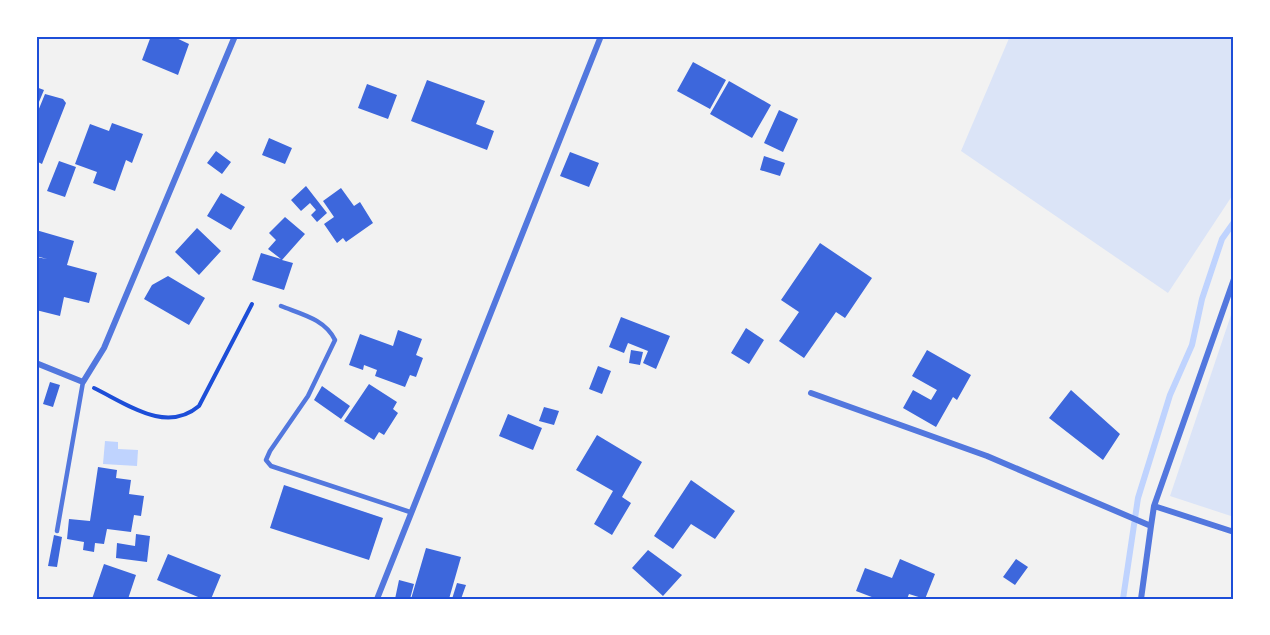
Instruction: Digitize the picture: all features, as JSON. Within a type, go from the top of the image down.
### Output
[{"type":"street","points":[[36,363],[83,382],[104,348],[235,36]]},
{"type":"street","points":[[377,599],[601,36]]},
{"type":"street","points":[[1141,599],[1154,506],[1234,279]]},
{"type":"street","points":[[812,393],[987,456],[1150,526]]},
{"type":"street","points":[[1154,506],[1234,532]]},
{"type":"lane","points":[[281,306],[321,323],[330,330],[334,340],[308,396],[266,460],[271,466],[410,512]]},
{"type":"lane","points":[[57,531],[83,382]]},
{"type":"path","points":[[83,382],[147,413],[168,420],[187,416],[199,406],[252,304]]},
{"type":"shaded area","points":[[1010,36],[1234,36],[1234,193],[1168,293],[961,151]]},
{"type":"shaded area","points":[[1234,306],[1234,517],[1170,496]]},
{"type":"water","points":[[105,441],[118,442],[118,449],[138,450],[137,466],[103,464]]},
{"type":"building","points":[[151,36],[172,36],[189,44],[178,75],[142,60]]},
{"type":"building","points":[[693,62],[726,80],[710,109],[677,91]]},
{"type":"building","points":[[427,80],[485,101],[476,124],[494,131],[487,150],[411,121]]},
{"type":"building","points":[[729,81],[771,105],[752,138],[710,114]]},
{"type":"building","points":[[367,84],[397,95],[388,119],[358,108]]},
{"type":"building","points":[[36,87],[44,90],[36,109]]},
{"type":"building","points":[[45,94],[63,99],[66,103],[42,164],[36,161],[36,116]]},
{"type":"building","points":[[779,110],[798,119],[783,152],[764,143]]},
{"type":"building","points":[[112,123],[143,134],[132,163],[126,160],[115,191],[93,183],[97,172],[75,164],[90,124],[109,131]]},
{"type":"building","points":[[269,138],[292,148],[285,164],[262,155]]},
{"type":"building","points":[[216,151],[231,162],[222,174],[207,163]]},
{"type":"building","points":[[570,152],[599,163],[589,187],[560,176]]},
{"type":"building","points":[[764,156],[785,163],[780,176],[760,170]]},
{"type":"building","points":[[59,161],[76,167],[65,197],[47,191]]},
{"type":"building","points":[[306,186],[327,213],[317,222],[311,215],[316,210],[310,203],[301,211],[291,200]]},
{"type":"building","points":[[341,188],[354,206],[360,202],[373,223],[346,242],[343,238],[337,243],[324,224],[334,217],[323,201]]},
{"type":"building","points":[[221,193],[245,207],[231,230],[207,216]]},
{"type":"building","points":[[285,217],[305,234],[282,260],[293,263],[284,290],[252,280],[261,253],[281,259],[268,249],[276,240],[269,233]]},
{"type":"building","points":[[197,228],[221,251],[199,275],[175,252]]},
{"type":"building","points":[[36,230],[74,241],[67,265],[97,273],[89,303],[64,297],[60,316],[36,310],[36,257],[47,259],[36,256]]},
{"type":"building","points":[[820,243],[872,278],[845,318],[836,312],[804,358],[779,341],[799,312],[781,300]]},
{"type":"building","points":[[168,276],[205,298],[189,325],[144,299],[152,285]]},
{"type":"building","points":[[621,317],[670,336],[656,369],[643,363],[648,351],[628,343],[624,353],[609,347]]},
{"type":"building","points":[[746,328],[764,340],[749,364],[731,353]]},
{"type":"building","points":[[398,330],[422,339],[416,355],[423,358],[416,377],[410,375],[405,387],[375,376],[377,370],[364,365],[363,370],[349,365],[360,334],[393,346]]},
{"type":"building","points":[[631,350],[643,352],[640,365],[629,363]]},
{"type":"building","points":[[927,350],[971,375],[957,400],[953,397],[936,427],[903,408],[913,390],[931,400],[937,390],[912,376]]},
{"type":"building","points":[[598,366],[611,371],[602,394],[589,389]]},
{"type":"building","points":[[50,382],[60,385],[53,407],[43,404]]},
{"type":"building","points":[[369,384],[397,402],[393,409],[398,413],[384,435],[379,432],[374,440],[344,421]]},
{"type":"building","points":[[322,386],[350,406],[341,419],[314,400]]},
{"type":"building","points":[[1071,390],[1120,434],[1103,460],[1049,418]]},
{"type":"building","points":[[544,407],[559,411],[554,425],[539,421]]},
{"type":"building","points":[[508,414],[542,428],[533,450],[499,436]]},
{"type":"building","points":[[597,435],[642,462],[622,497],[631,503],[612,535],[594,524],[613,491],[576,470]]},
{"type":"building","points":[[98,467],[117,470],[116,478],[131,480],[129,494],[144,496],[141,516],[134,515],[131,532],[107,529],[104,544],[95,543],[94,552],[83,550],[84,542],[67,539],[69,519],[90,521]]},
{"type":"building","points":[[691,480],[735,511],[715,539],[691,524],[673,549],[654,536]]},
{"type":"building","points":[[284,485],[383,518],[369,560],[270,528]]},
{"type":"building","points":[[136,534],[150,536],[147,562],[116,558],[117,543],[135,546]]},
{"type":"building","points":[[54,535],[62,537],[57,567],[48,566]]},
{"type":"building","points":[[426,548],[461,557],[449,599],[411,599]]},
{"type":"building","points":[[648,550],[682,575],[663,596],[632,568]]},
{"type":"building","points":[[168,554],[221,575],[211,599],[203,599],[157,580]]},
{"type":"building","points":[[900,559],[935,574],[925,599],[909,594],[907,599],[877,599],[856,591],[865,568],[892,578]]},
{"type":"building","points":[[1016,559],[1028,567],[1015,585],[1003,577]]},
{"type":"building","points":[[104,564],[136,575],[128,599],[92,599]]},
{"type":"building","points":[[399,580],[414,584],[410,599],[395,599]]},
{"type":"building","points":[[457,583],[466,585],[461,599],[452,599]]},
{"type":"waterway","points":[[1123,599],[1138,498],[1170,395],[1192,345],[1202,299],[1222,239],[1234,222]]}]
